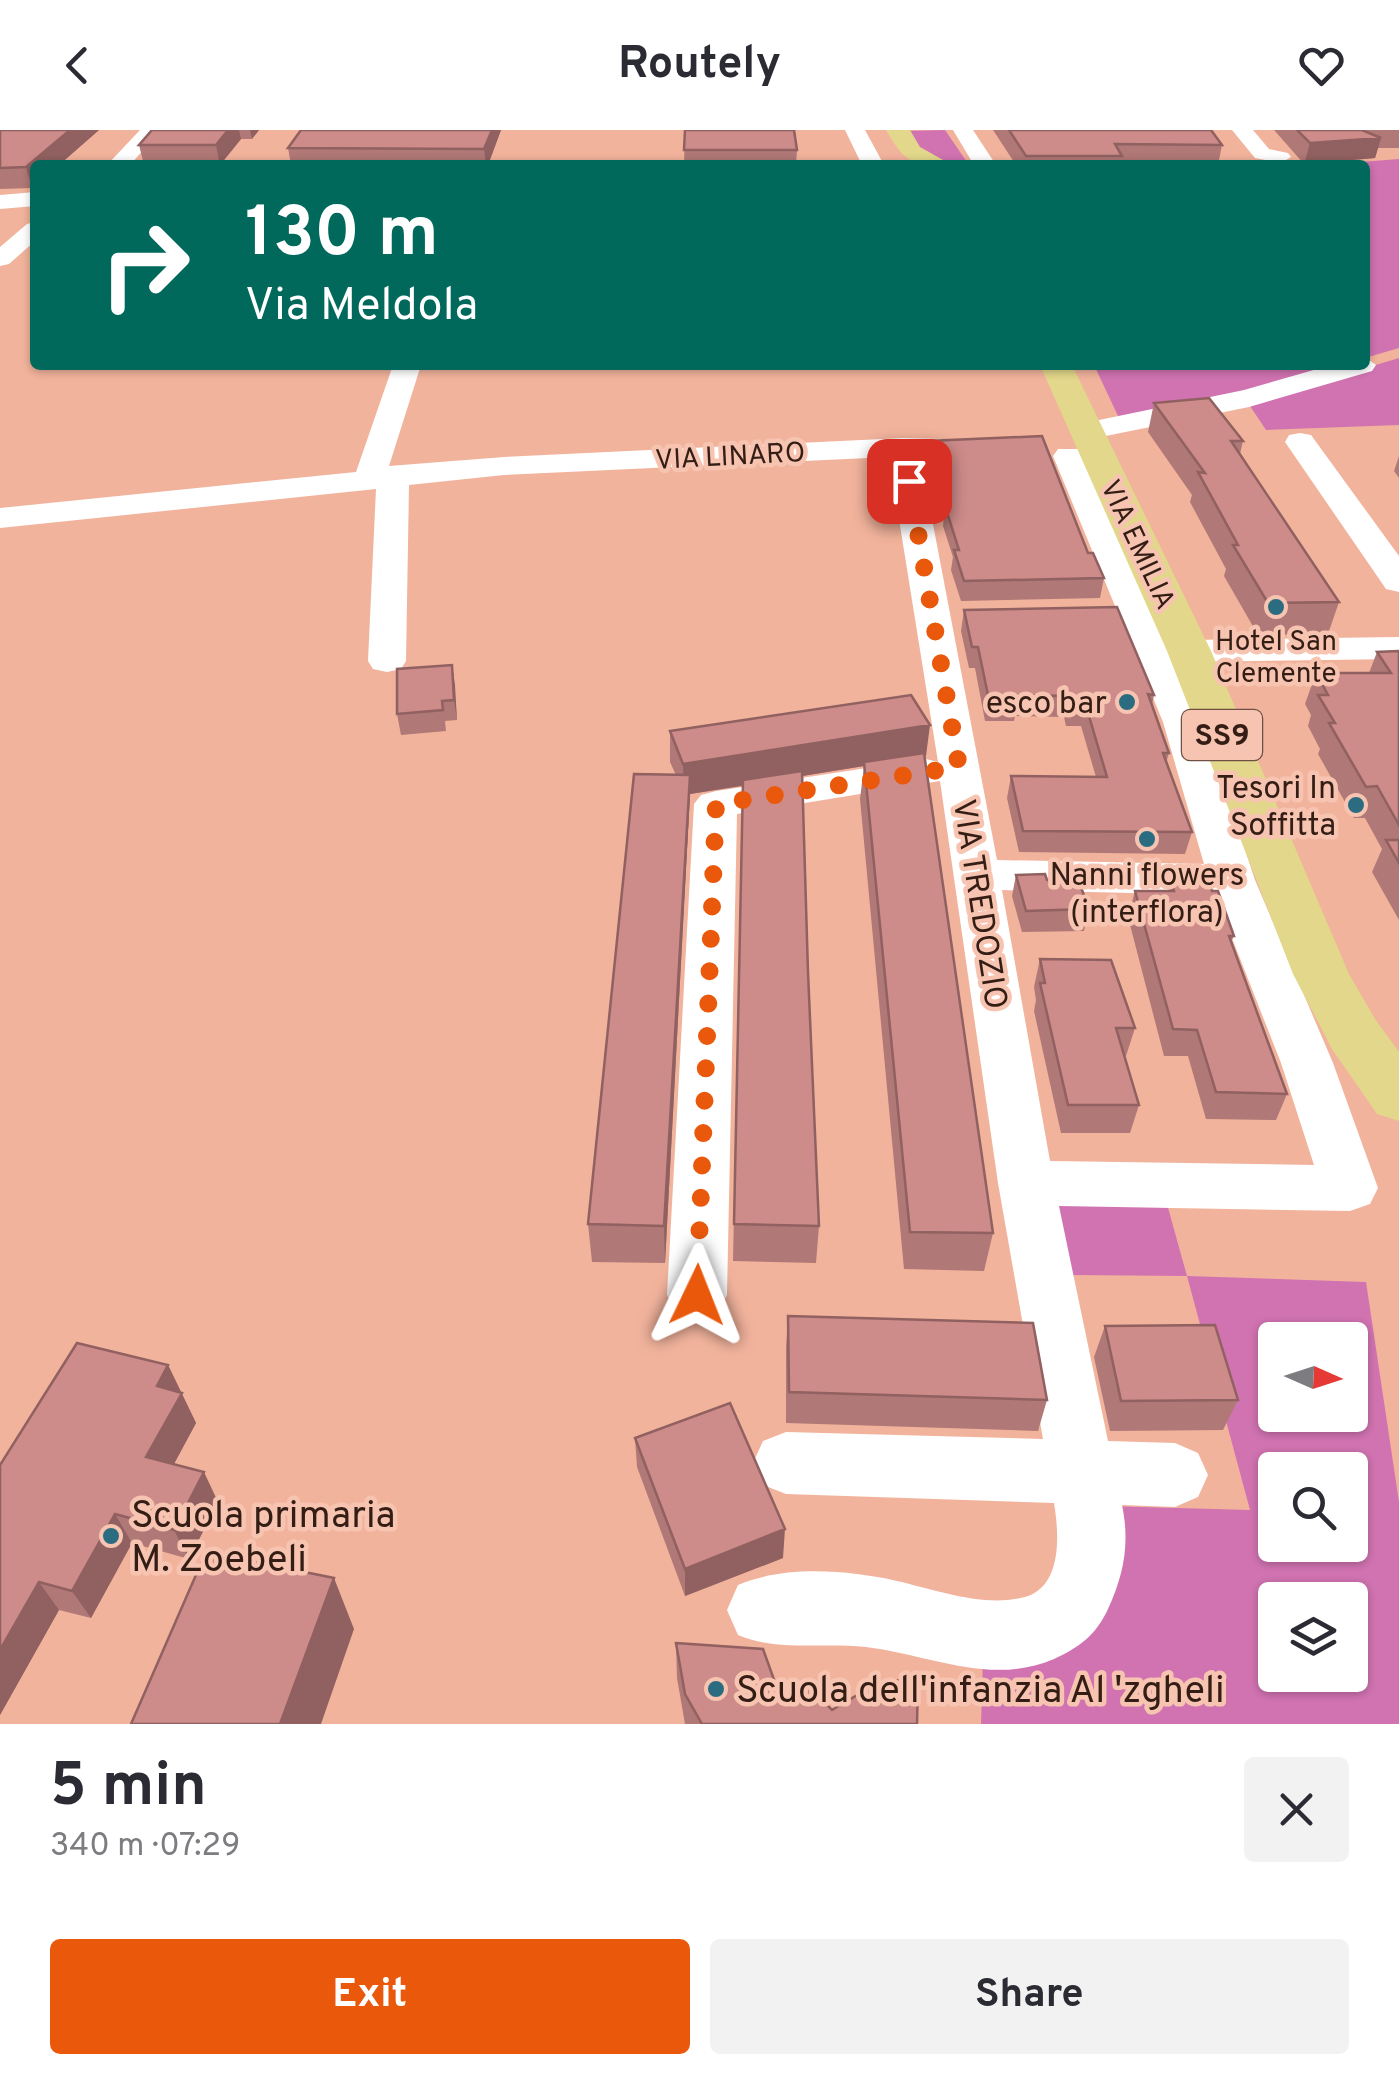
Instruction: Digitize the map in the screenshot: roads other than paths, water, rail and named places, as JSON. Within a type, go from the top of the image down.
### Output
[{"type":"main road","points":[[898,130],[907,160]]},
{"type":"main road","name":"VIA EMILIA","points":[[1057,370],[1070,442],[1189,651],[1201,723],[1321,974],[1353,1034],[1399,1098]]},
{"type":"street","points":[[123,160],[151,130]]},
{"type":"street","points":[[964,130],[982,160]]},
{"type":"street","points":[[1242,130],[1262,154],[1281,157]]},
{"type":"street","points":[[0,202],[30,199]]},
{"type":"street","points":[[0,259],[30,233]]},
{"type":"street","points":[[387,661],[381,476],[406,370]]},
{"type":"street","points":[[1070,442],[1346,370]]},
{"type":"street","name":"VIA EMILIA","points":[[1070,442],[1117,612],[1201,723],[1232,880],[1296,1038]]},
{"type":"street","points":[[1300,442],[1399,581]]},
{"type":"street","name":"VIA LINARO","points":[[0,518],[381,476],[574,461],[959,445]]},
{"type":"street","name":"VIA TREDOZIO","points":[[763,1610],[802,1608],[891,1615],[976,1636],[1023,1635],[1053,1622],[1076,1598],[1088,1572],[1091,1520],[1026,1183],[959,767],[953,616],[903,448]]},
{"type":"street","points":[[1189,651],[1399,648]]},
{"type":"street","points":[[697,1295],[716,804],[959,767]]},
{"type":"street","points":[[978,875],[1232,880]]},
{"type":"street","points":[[1026,1183],[1350,1188],[1296,1038],[1353,1034]]},
{"type":"street","points":[[786,1464],[1175,1474]]},
{"type":"place","name":"Hotel San Clemente","points":[[1276,607]]},
{"type":"place","name":"esco bar","points":[[1127,702]]},
{"type":"place","name":"Tesori In Soffitta","points":[[1356,805]]},
{"type":"place","name":"Nanni flowers (interflora)","points":[[1147,839]]},
{"type":"place","name":"Scuola primaria M. Zoebeli","points":[[111,1536]]},
{"type":"place","name":"Scuola dell'infanzia Al 'zgheli","points":[[716,1689]]}]
